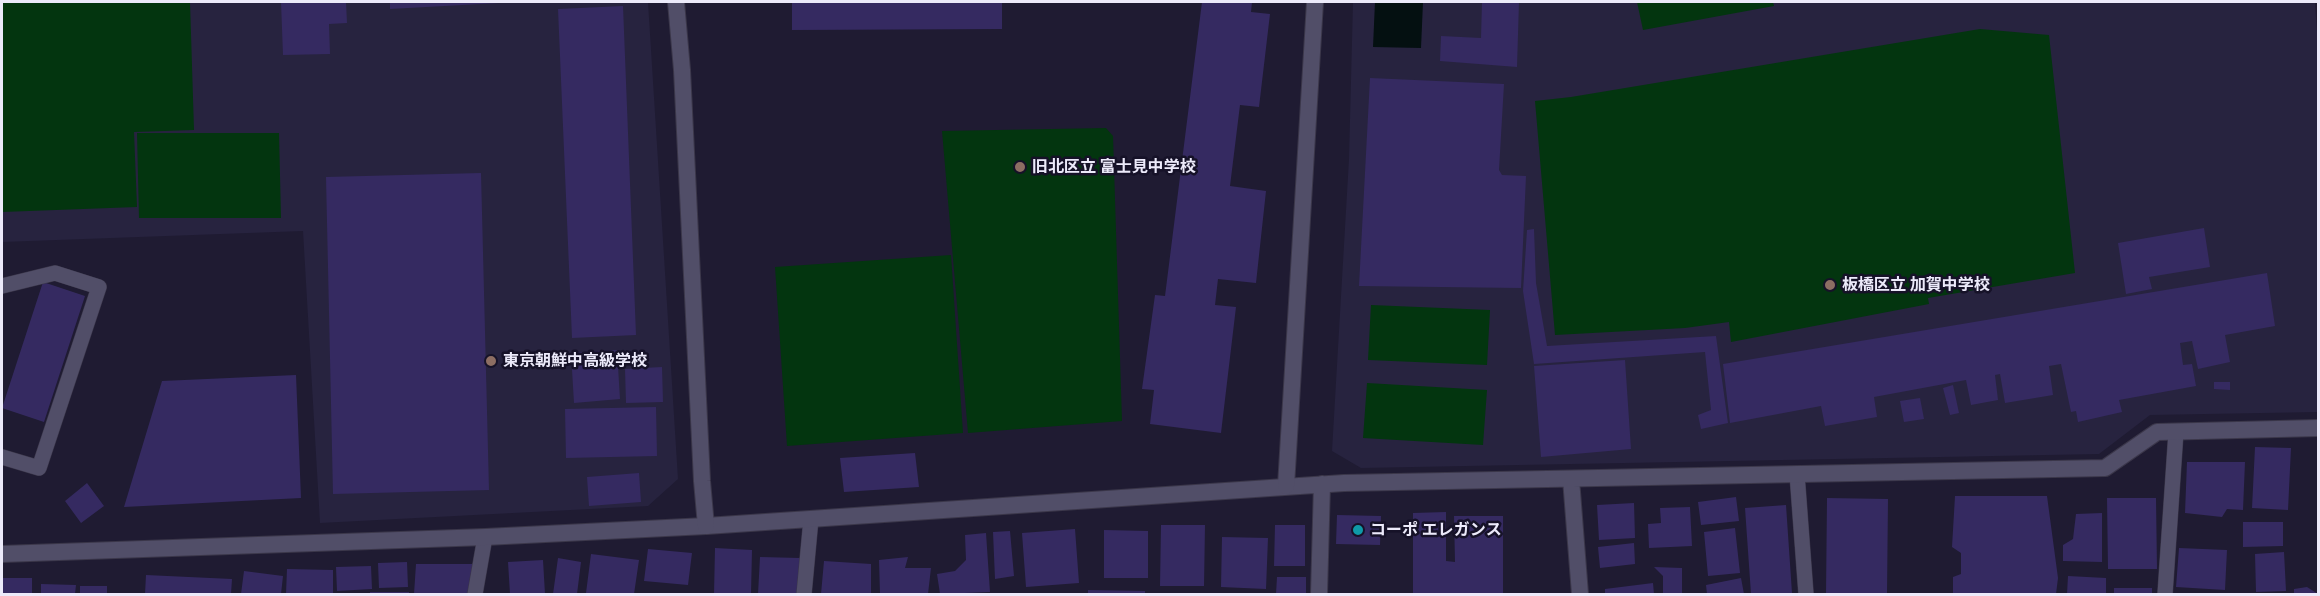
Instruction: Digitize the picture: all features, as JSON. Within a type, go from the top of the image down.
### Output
[{"type":"street","points":[[676,2],[682,70],[706,526]]},
{"type":"street","points":[[1286,486],[1315,2]]},
{"type":"street","points":[[2,554],[485,537],[706,526],[1322,484],[2105,468],[2157,432],[2319,428]]},
{"type":"street","points":[[1571,479],[1580,594]]},
{"type":"street","points":[[1319,594],[1322,484]]},
{"type":"lane","points":[[2,286],[55,273],[99,287],[39,468],[2,457]]},
{"type":"lane","points":[[2165,594],[2176,432]]},
{"type":"lane","points":[[1797,474],[1806,594]]},
{"type":"lane","points":[[804,594],[811,519]]},
{"type":"lane","points":[[475,594],[485,537]]},
{"type":"shaded area","name":"東京朝鮮中高級学校","points":[[2,2],[648,2],[678,479],[648,506],[320,523],[303,231],[2,242]]},
{"type":"shaded area","name":"板橋区立 加賀中学校","points":[[1353,2],[2315,2],[2318,46],[2318,412],[2150,415],[2099,454],[1361,468],[1332,451],[1349,159]]},
{"type":"shaded area","points":[[1375,2],[1423,2],[1421,48],[1373,47]]},
{"type":"green space","points":[[2,2],[190,2],[194,130],[134,132],[137,207],[2,212]]},
{"type":"green space","points":[[1637,2],[1773,2],[1774,6],[1643,30]]},
{"type":"green space","points":[[1980,29],[2049,35],[2075,273],[1928,298],[1929,304],[1731,342],[1729,322],[1685,328],[1555,335],[1535,101],[1571,97]]},
{"type":"green space","points":[[1106,128],[1113,136],[1122,421],[968,433],[942,131]]},
{"type":"green space","points":[[137,133],[279,133],[281,218],[139,218]]},
{"type":"green space","points":[[951,255],[963,433],[787,446],[775,267]]},
{"type":"green space","points":[[1371,305],[1490,310],[1487,365],[1368,360]]},
{"type":"green space","points":[[1367,383],[1487,390],[1483,445],[1363,438]]},
{"type":"building","points":[[281,2],[346,2],[347,23],[329,24],[330,54],[283,55]]},
{"type":"building","points":[[390,2],[499,2],[499,3],[390,9]]},
{"type":"building","points":[[792,2],[1002,2],[1002,29],[792,30]]},
{"type":"building","points":[[1202,2],[1252,2],[1251,12],[1270,14],[1259,107],[1240,105],[1230,186],[1266,191],[1256,283],[1218,279],[1215,305],[1236,307],[1221,433],[1150,424],[1154,390],[1142,389],[1155,295],[1165,296]]},
{"type":"building","points":[[1482,2],[1519,2],[1517,67],[1440,61],[1441,36],[1481,38]]},
{"type":"building","points":[[623,6],[636,335],[572,338],[558,9]]},
{"type":"building","points":[[1370,78],[1504,84],[1499,170],[1502,175],[1526,176],[1521,288],[1359,286]]},
{"type":"building","points":[[481,173],[489,490],[333,494],[326,177]]},
{"type":"building","points":[[2204,228],[2210,267],[2149,277],[2152,289],[2126,294],[2118,243]]},
{"type":"building","points":[[1534,229],[1536,283],[1547,346],[1716,336],[1728,423],[1701,429],[1698,415],[1711,410],[1705,352],[1534,364],[1523,291],[1527,230]]},
{"type":"building","points":[[2267,273],[2275,326],[2225,335],[2230,362],[2198,369],[2192,341],[2180,343],[2183,365],[2192,364],[2196,386],[2119,400],[2122,412],[2078,422],[2076,411],[2071,412],[2061,364],[2049,366],[2053,395],[2005,403],[2000,374],[1995,375],[1998,400],[1971,405],[1966,380],[1874,397],[1877,417],[1825,426],[1821,406],[1730,423],[1723,364]]},
{"type":"building","points":[[43,282],[85,296],[44,422],[2,408]]},
{"type":"building","points":[[617,350],[620,399],[574,403],[571,353]]},
{"type":"building","points":[[1625,360],[1631,449],[1541,457],[1534,366]]},
{"type":"building","points":[[662,367],[663,402],[626,403],[625,369]]},
{"type":"building","points":[[296,375],[301,498],[124,507],[162,381]]},
{"type":"building","points":[[2214,382],[2230,382],[2230,390],[2214,389]]},
{"type":"building","points":[[1953,385],[1959,413],[1950,415],[1943,388]]},
{"type":"building","points":[[1920,398],[1924,419],[1904,422],[1900,401]]},
{"type":"building","points":[[656,407],[657,456],[566,458],[565,409]]},
{"type":"building","points":[[2255,447],[2291,448],[2288,510],[2252,508]]},
{"type":"building","points":[[915,453],[919,487],[844,492],[840,458]]},
{"type":"building","points":[[2187,462],[2245,462],[2243,510],[2227,509],[2222,517],[2185,513]]},
{"type":"building","points":[[639,473],[641,502],[589,506],[587,477]]},
{"type":"building","points":[[87,483],[104,506],[81,523],[65,501]]},
{"type":"building","points":[[1955,496],[2047,496],[2058,578],[2056,594],[1953,594],[1953,577],[1961,574],[1961,553],[1952,547]]},
{"type":"building","points":[[1736,497],[1739,521],[1701,525],[1698,502]]},
{"type":"building","points":[[1827,498],[1888,499],[1887,594],[1826,594]]},
{"type":"building","points":[[2107,498],[2156,498],[2157,569],[2108,569]]},
{"type":"building","points":[[1634,503],[1635,538],[1599,540],[1597,505]]},
{"type":"building","points":[[1786,505],[1792,593],[1751,594],[1745,508]]},
{"type":"building","points":[[1690,507],[1692,546],[1649,548],[1648,524],[1661,523],[1660,508]]},
{"type":"building","points":[[1446,512],[1446,561],[1455,562],[1454,516],[1503,516],[1503,594],[1413,594],[1413,513]]},
{"type":"building","points":[[2102,513],[2102,562],[2063,561],[2063,545],[2073,539],[2076,514]]},
{"type":"building","name":"コーポ エレガンス","points":[[1337,515],[1381,516],[1380,545],[1336,544]]},
{"type":"building","points":[[2243,522],[2283,522],[2283,546],[2243,547]]},
{"type":"building","points":[[1161,525],[1205,525],[1204,586],[1160,586]]},
{"type":"building","points":[[1275,525],[1305,525],[1305,566],[1274,566]]},
{"type":"building","points":[[1735,528],[1740,573],[1708,576],[1704,532]]},
{"type":"building","points":[[1075,529],[1079,583],[1026,587],[1022,533]]},
{"type":"building","points":[[1104,530],[1148,531],[1148,578],[1104,578]]},
{"type":"building","points":[[1010,531],[1014,576],[995,579],[993,532]]},
{"type":"building","points":[[986,533],[990,592],[940,594],[937,574],[955,571],[966,560],[965,535]]},
{"type":"building","points":[[1222,537],[1268,538],[1266,589],[1221,587]]},
{"type":"building","points":[[1634,543],[1635,564],[1600,568],[1598,547]]},
{"type":"building","points":[[715,548],[752,550],[751,594],[714,594]]},
{"type":"building","points":[[2179,548],[2227,550],[2225,590],[2176,587]]},
{"type":"building","points":[[648,549],[692,553],[688,585],[644,581]]},
{"type":"building","points":[[2284,552],[2286,591],[2256,592],[2255,554]]},
{"type":"building","points":[[591,554],[639,560],[634,594],[586,593]]},
{"type":"building","points":[[760,557],[800,558],[797,594],[758,594]]},
{"type":"building","points":[[908,557],[905,568],[931,568],[928,594],[880,594],[879,560]]},
{"type":"building","points":[[558,558],[581,562],[577,594],[553,594]]},
{"type":"building","points":[[543,560],[545,594],[510,594],[508,562]]},
{"type":"building","points":[[824,561],[871,564],[871,594],[821,594]]},
{"type":"building","points":[[407,562],[408,587],[379,588],[378,563]]},
{"type":"building","points":[[416,564],[474,564],[471,594],[414,594]]},
{"type":"building","points":[[371,566],[372,589],[337,591],[336,567]]},
{"type":"building","points":[[1654,567],[1682,568],[1682,594],[1663,594],[1663,576]]},
{"type":"building","points":[[287,569],[333,570],[333,594],[286,594]]},
{"type":"building","points":[[244,571],[283,576],[281,594],[241,594]]},
{"type":"building","points":[[146,575],[232,579],[231,594],[145,594]]},
{"type":"building","points":[[2068,576],[2106,578],[2106,594],[2067,594]]},
{"type":"building","points":[[1277,577],[1306,577],[1306,594],[1276,594]]},
{"type":"building","points":[[2,578],[32,578],[32,594],[2,594]]},
{"type":"building","points":[[1741,578],[1744,594],[1707,594],[1706,585]]},
{"type":"building","points":[[1653,583],[1654,594],[1605,594],[1605,589]]},
{"type":"building","points":[[41,584],[76,585],[75,594],[41,594]]},
{"type":"building","points":[[80,586],[107,586],[107,594],[80,594]]},
{"type":"building","points":[[2307,587],[2318,594],[2294,594],[2294,589]]},
{"type":"building","points":[[2114,588],[2152,588],[2152,594],[2114,594]]},
{"type":"building","points":[[1088,590],[1145,591],[1145,594],[1088,594]]},
{"type":"building","points":[[370,592],[409,592],[409,594],[370,594]]},
{"type":"place","name":"旧北区立 富士見中学校","points":[[1020,167]]},
{"type":"place","name":"板橋区立 加賀中学校","points":[[1830,285]]},
{"type":"place","name":"東京朝鮮中高級学校","points":[[491,361]]},
{"type":"place","name":"コーポ エレガンス","points":[[1358,530]]}]
